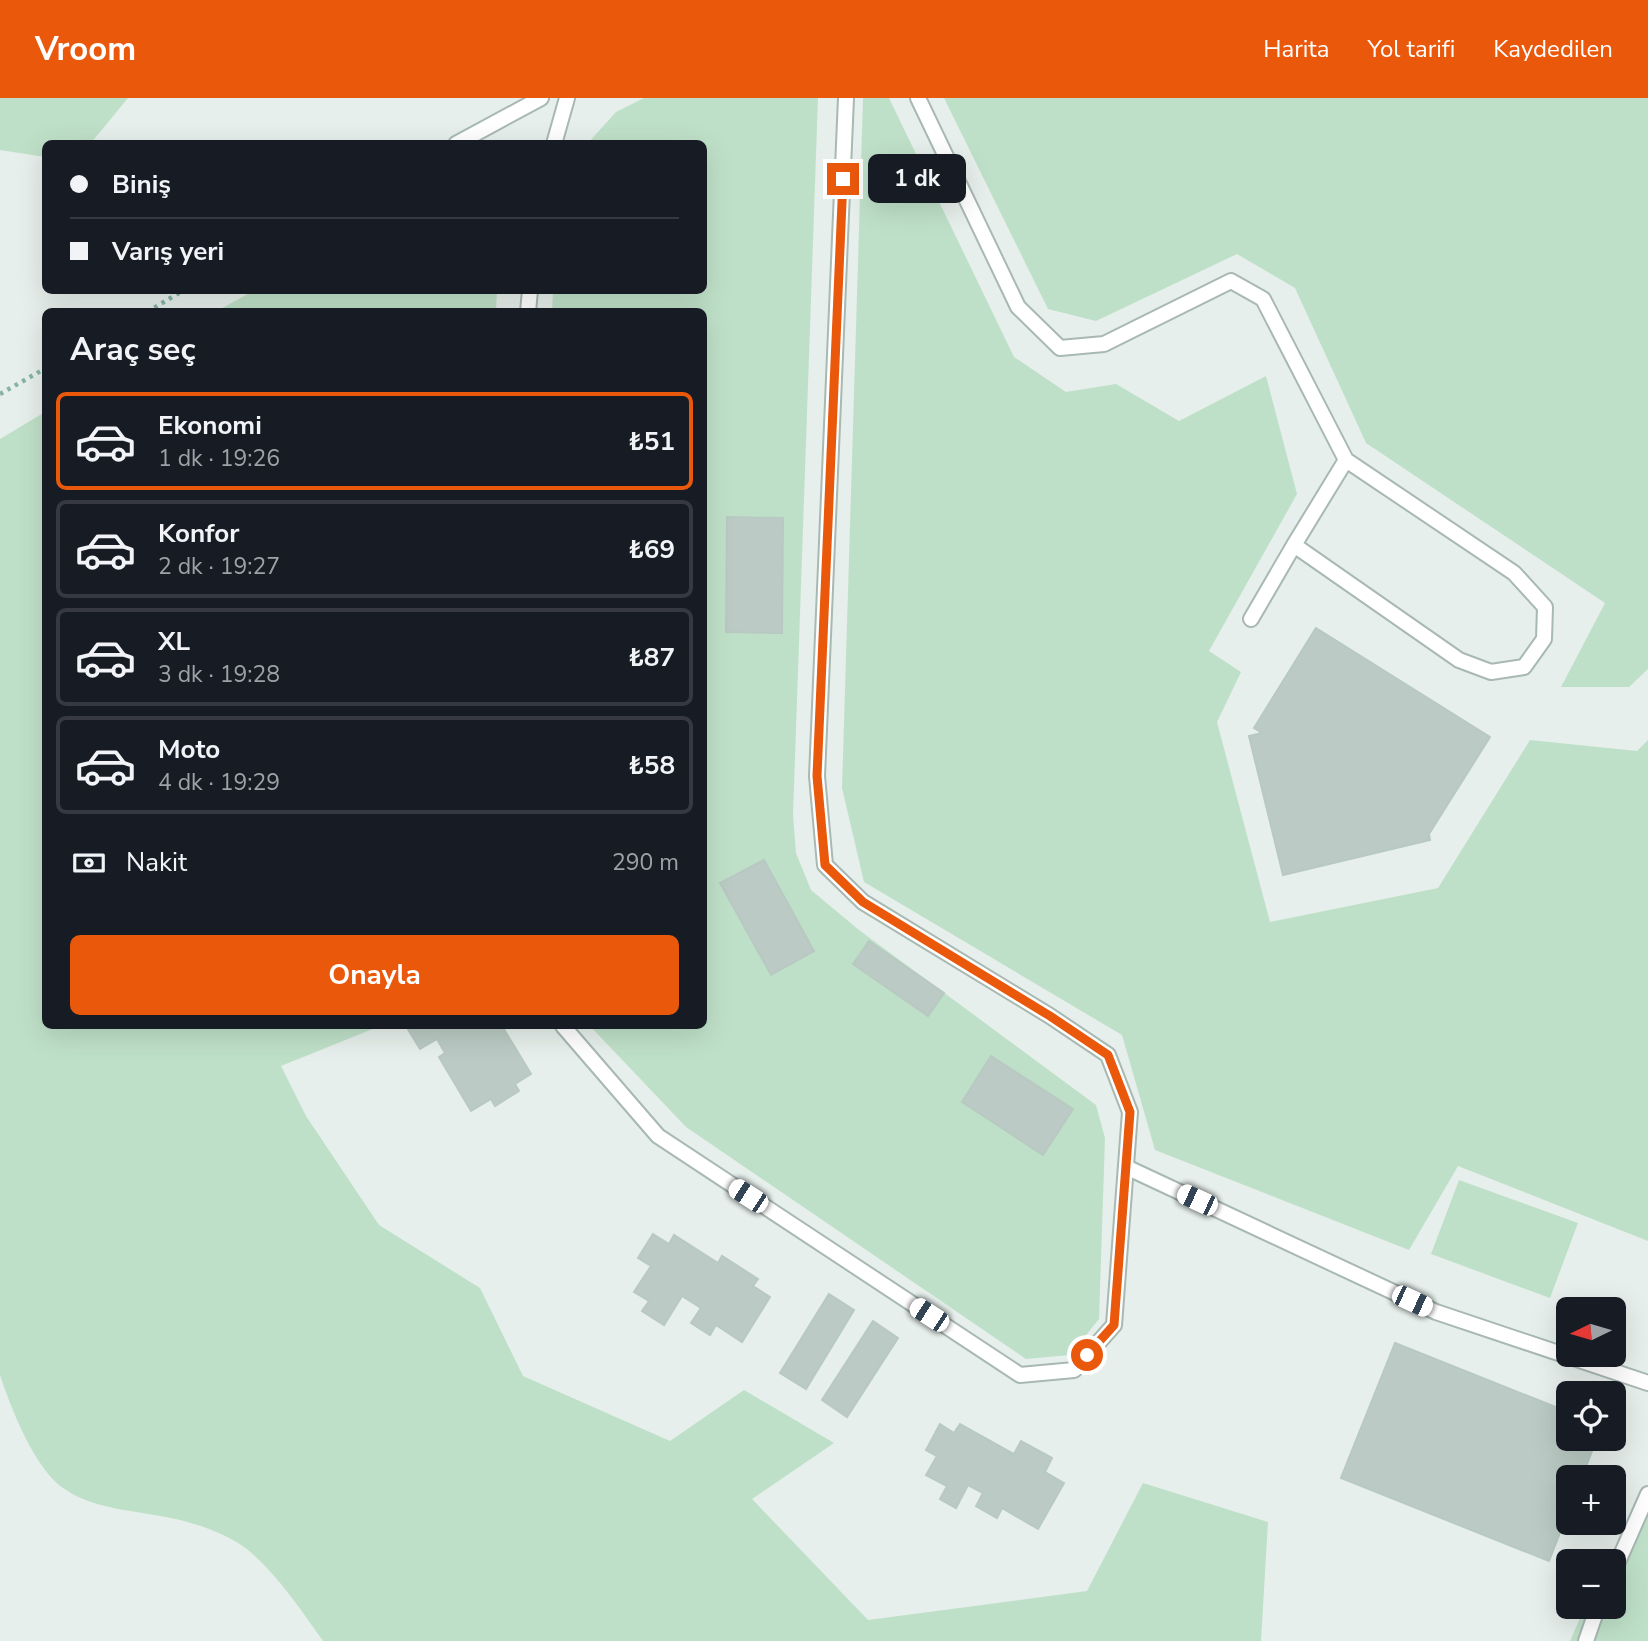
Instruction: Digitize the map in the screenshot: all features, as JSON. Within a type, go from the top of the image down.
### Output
[{"type":"lane","points":[[463,140],[541,98]]},
{"type":"lane","points":[[555,140],[567,98]]},
{"type":"lane","points":[[566,1029],[658,1136],[1020,1375],[1074,1370],[1114,1325],[1130,1112],[1108,1055],[1050,1016],[863,902],[825,865],[817,776],[846,98]]},
{"type":"lane","points":[[918,98],[1018,307],[1060,348],[1104,344],[1231,281],[1263,299],[1346,460],[1514,573],[1545,607],[1544,639],[1524,667],[1491,672],[1459,660],[1294,545]]},
{"type":"lane","points":[[1251,619],[1346,460]]},
{"type":"lane","points":[[1126,1167],[1436,1312],[1648,1383]]},
{"type":"lane","points":[[1624,1549],[1648,1494]]},
{"type":"lane","points":[[1586,1641],[1594,1619]]},
{"type":"path","points":[[154,308],[177,294]]},
{"type":"path","points":[[0,394],[42,370]]},
{"type":"green space","points":[[0,98],[128,98],[93,140],[42,140],[42,157],[0,150]]},
{"type":"green space","points":[[644,98],[818,98],[793,815],[796,853],[811,890],[859,930],[1096,1105],[1105,1138],[1099,1319],[1070,1355],[1026,1359],[686,1127],[593,1029],[707,1029],[707,308],[552,308],[553,294],[707,294],[707,140],[591,140],[616,112]]},
{"type":"green space","points":[[863,98],[889,98],[1014,357],[1066,392],[1116,384],[1179,421],[1266,376],[1297,494],[1209,651],[1241,672],[1217,722],[1270,922],[1438,888],[1530,740],[1637,751],[1648,740],[1648,1241],[1458,1166],[1409,1250],[1155,1150],[1122,1035],[864,882],[842,788]]},
{"type":"green space","points":[[944,98],[1648,98],[1648,669],[1629,687],[1561,687],[1605,603],[1366,443],[1295,288],[1237,254],[1096,321],[1048,309]]},
{"type":"green space","points":[[248,294],[497,294],[496,308],[222,308]]},
{"type":"green space","points":[[42,414],[42,1029],[373,1029],[281,1066],[306,1116],[379,1225],[480,1288],[523,1376],[670,1441],[744,1390],[834,1443],[752,1499],[868,1620],[1087,1591],[1143,1483],[1268,1522],[1261,1641],[323,1641],[269,1570],[233,1540],[188,1522],[92,1502],[78,1497],[55,1481],[34,1454],[0,1375],[0,439]]},
{"type":"green space","points":[[1459,1180],[1578,1223],[1550,1298],[1431,1254]]},
{"type":"green space","points":[[1648,1503],[1648,1641],[1570,1641],[1580,1619],[1626,1619],[1626,1549],[1621,1549]]},
{"type":"building","points":[[727,517],[783,518],[782,633],[726,632]]},
{"type":"building","points":[[1316,628],[1490,737],[1429,834],[1430,840],[1283,875],[1249,736],[1262,733],[1254,728]]},
{"type":"building","points":[[764,860],[814,951],[771,975],[720,883]]},
{"type":"building","points":[[869,941],[944,993],[928,1016],[853,964]]},
{"type":"building","points":[[408,1029],[504,1029],[531,1074],[515,1084],[519,1091],[495,1106],[491,1099],[471,1111],[439,1057],[445,1053],[437,1039],[420,1049]]},
{"type":"building","points":[[991,1056],[1073,1109],[1043,1155],[962,1102]]},
{"type":"building","points":[[653,1234],[669,1244],[674,1235],[718,1263],[722,1256],[758,1279],[753,1286],[770,1297],[742,1342],[716,1325],[710,1335],[691,1323],[701,1308],[682,1296],[664,1325],[642,1311],[649,1301],[634,1292],[651,1266],[638,1258]]},
{"type":"building","points":[[829,1294],[854,1310],[806,1389],[780,1373]]},
{"type":"building","points":[[873,1321],[898,1338],[847,1417],[822,1400]]},
{"type":"building","points":[[1395,1343],[1556,1407],[1556,1451],[1592,1451],[1587,1465],[1556,1465],[1556,1535],[1559,1535],[1549,1561],[1341,1478]]},
{"type":"building","points":[[940,1424],[954,1433],[960,1424],[1014,1454],[1021,1441],[1052,1458],[1045,1472],[1064,1483],[1038,1529],[1002,1508],[997,1518],[976,1506],[983,1493],[968,1485],[956,1508],[940,1499],[947,1486],[926,1475],[937,1456],[926,1450]]},
{"type":"route","points":[[843,179],[817,776],[825,865],[863,902],[1050,1016],[1108,1055],[1130,1112],[1114,1325],[1087,1355]]}]
